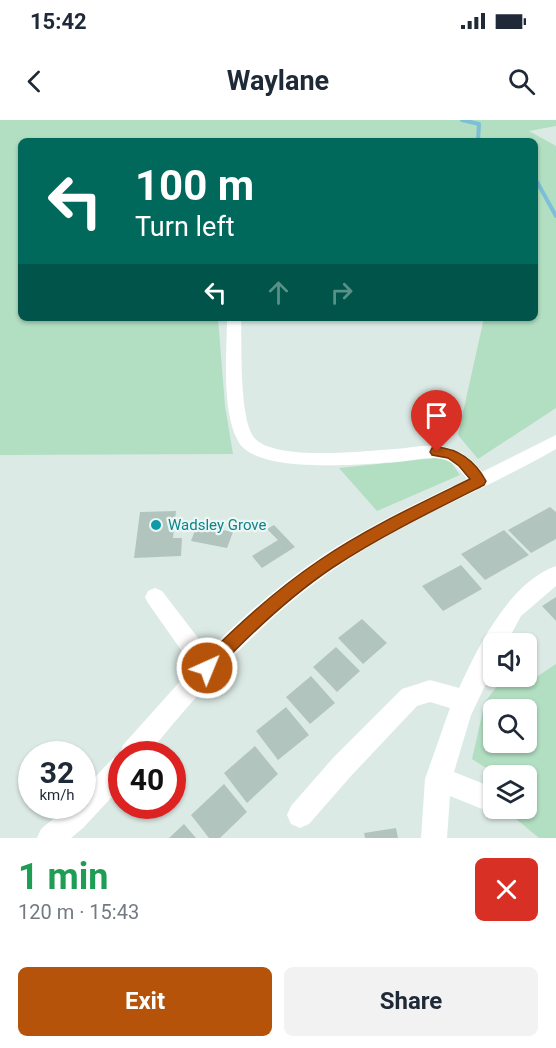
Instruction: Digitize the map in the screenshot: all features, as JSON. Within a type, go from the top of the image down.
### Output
[{"type":"street","points":[[234,321],[235,378],[241,420],[246,441],[254,449],[265,454],[314,459],[451,453],[464,462],[479,481]]},
{"type":"street","points":[[143,741],[242,631],[325,565],[390,525],[556,441]]},
{"type":"street","points":[[500,633],[514,609],[534,590],[556,575]]},
{"type":"street","points":[[155,597],[207,668]]},
{"type":"street","points":[[434,838],[438,779],[447,745],[483,663]]},
{"type":"street","points":[[300,815],[410,696],[430,691],[447,694],[465,703]]},
{"type":"street","points":[[438,779],[483,796]]},
{"type":"street","points":[[50,838],[74,819],[108,781]]},
{"type":"green space","points":[[0,120],[556,120],[556,126],[529,131],[556,146],[556,408],[478,459],[458,435],[483,321],[538,321],[538,138],[18,138],[18,321],[218,321],[225,406],[233,454],[0,455]]},
{"type":"green space","points":[[436,458],[450,461],[460,475],[377,511],[339,468]]},
{"type":"green space","points":[[556,664],[556,838],[539,838],[516,819],[537,819],[537,765],[483,766],[472,759],[483,711],[483,753],[537,753],[537,699],[487,699],[496,687],[537,687],[537,677]]},
{"type":"building","points":[[550,507],[556,512],[556,539],[531,553],[508,530]]},
{"type":"building","name":"Wadsley Grove","points":[[176,511],[173,538],[182,538],[181,556],[134,558],[140,512]]},
{"type":"building","points":[[197,525],[233,532],[227,548],[191,541]]},
{"type":"building","points":[[274,525],[295,547],[262,568],[252,556],[278,540],[267,529]]},
{"type":"building","points":[[504,530],[529,555],[485,580],[461,554]]},
{"type":"building","points":[[461,565],[482,589],[443,611],[422,586]]},
{"type":"building","points":[[556,597],[556,621],[542,606]]},
{"type":"building","points":[[362,619],[387,643],[363,664],[338,638]]},
{"type":"building","points":[[336,647],[360,671],[337,692],[313,667]]},
{"type":"building","points":[[311,676],[335,703],[310,724],[286,697]]},
{"type":"building","points":[[286,707],[309,735],[278,760],[256,731]]},
{"type":"building","points":[[255,746],[278,774],[247,803],[224,773]]},
{"type":"building","points":[[224,784],[247,812],[220,838],[209,838],[191,815]]},
{"type":"building","points":[[184,824],[196,838],[169,838]]},
{"type":"building","points":[[396,828],[398,838],[365,838],[364,833]]},
{"type":"waterway","points":[[462,120],[479,124],[478,138]]},
{"type":"waterway","points":[[538,184],[556,216]]},
{"type":"place","name":"Wadsley Grove","points":[[156,525]]},
{"type":"route","points":[[207,668],[242,631],[325,565],[364,539],[479,481],[464,462],[451,453],[437,452]]}]
